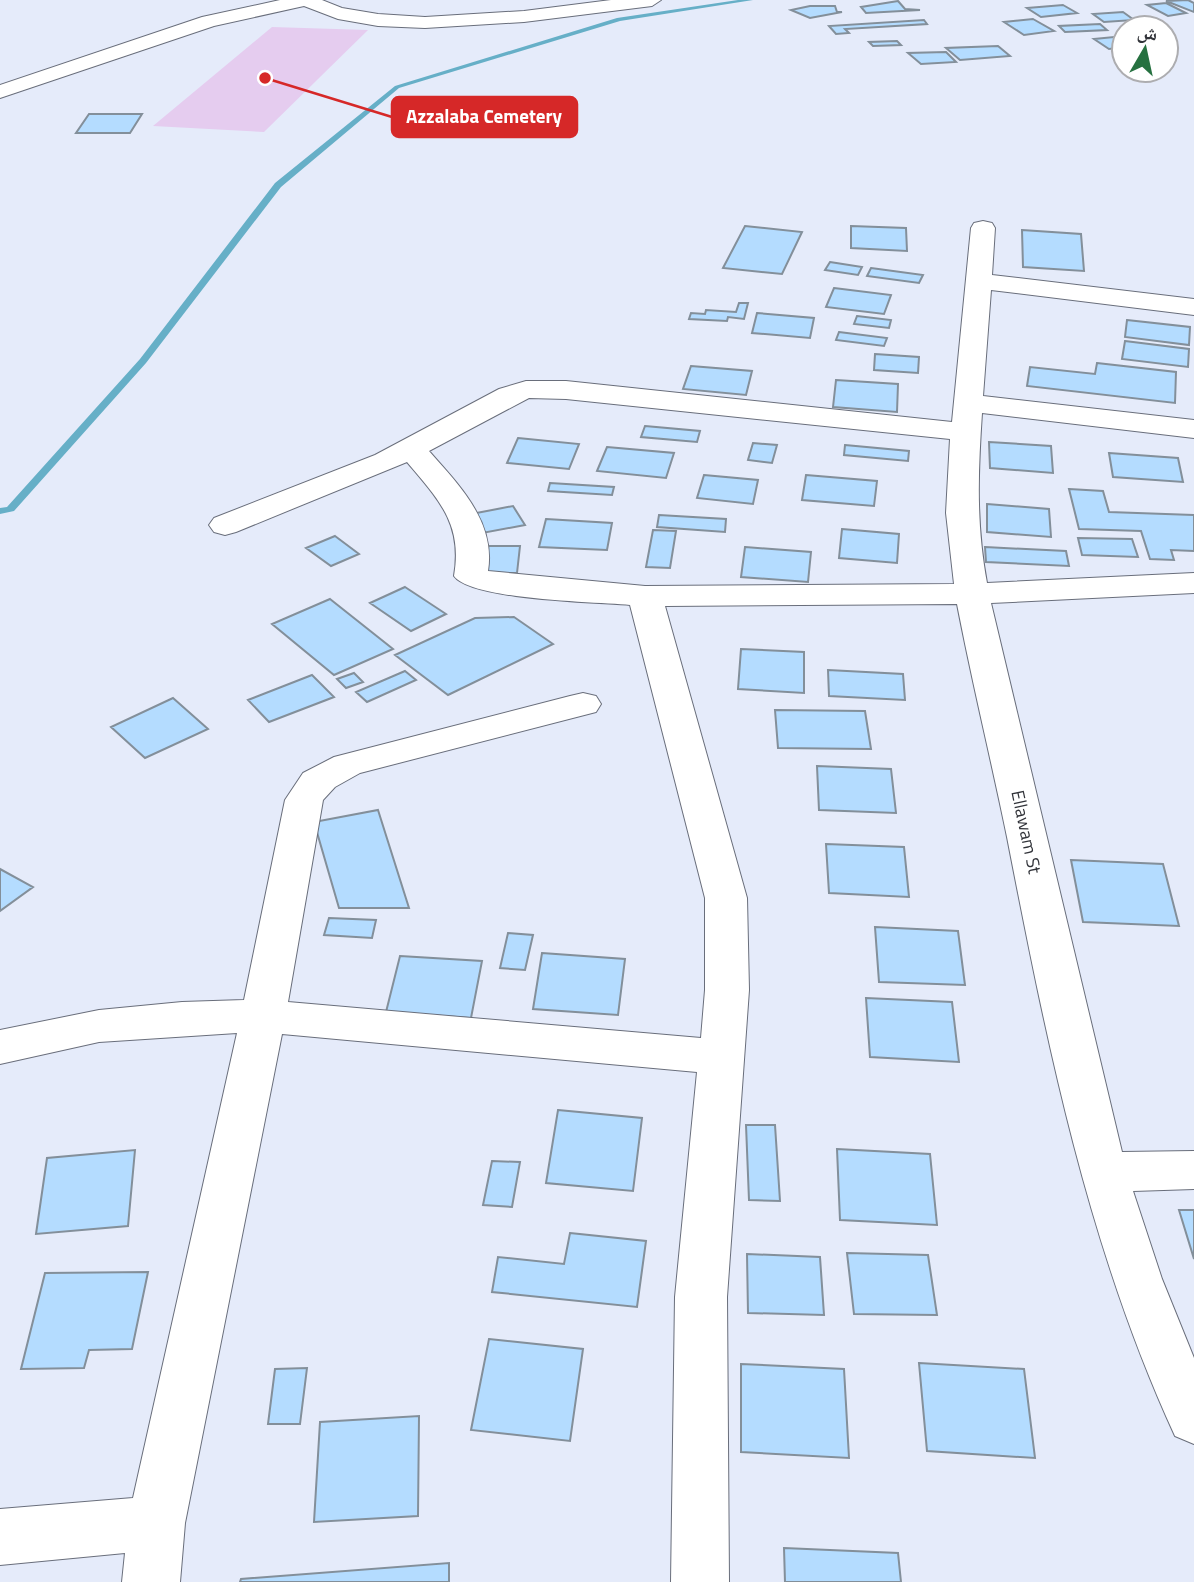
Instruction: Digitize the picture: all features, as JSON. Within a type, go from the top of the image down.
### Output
[{"type":"street","points":[[0,92],[209,21],[306,0],[337,13],[444,21],[652,0]]},
{"type":"street","name":"Ellawam St","points":[[982,228],[967,418],[961,456],[961,503],[974,594],[1085,1096],[1121,1233],[1194,1419]]},
{"type":"street","points":[[976,281],[1194,307]]},
{"type":"street","points":[[225,525],[411,449],[445,432],[496,400],[526,389],[967,418],[1194,429]]},
{"type":"street","points":[[411,449],[456,503],[472,537],[474,549],[471,576],[474,579],[645,596],[974,594],[1194,583]]},
{"type":"street","points":[[645,596],[726,898],[727,990],[701,1297],[700,1582]]},
{"type":"street","points":[[151,1582],[156,1522],[263,1016],[304,800],[310,788],[323,775],[347,765],[583,704]]},
{"type":"street","points":[[0,1047],[99,1026],[182,1018],[263,1016],[721,1057]]},
{"type":"street","points":[[1105,1172],[1194,1170]]},
{"type":"street","points":[[0,1537],[156,1522]]},
{"type":"shaded area","points":[[272,27],[368,30],[264,132],[153,126]]},
{"type":"building","points":[[1188,0],[1194,3],[1194,12],[1166,1]]},
{"type":"building","points":[[898,1],[905,9],[920,10],[866,13],[861,7]]},
{"type":"building","points":[[1166,3],[1186,13],[1164,14],[1147,5]]},
{"type":"building","points":[[1063,5],[1077,13],[1041,17],[1027,8]]},
{"type":"building","points":[[810,6],[835,6],[837,12],[842,12],[810,18],[791,10]]},
{"type":"building","points":[[1123,12],[1126,14],[1110,14],[1110,22],[1104,22],[1093,14]]},
{"type":"building","points":[[1033,19],[1054,31],[1024,35],[1004,22]]},
{"type":"building","points":[[924,20],[927,24],[845,29],[849,33],[836,34],[829,26]]},
{"type":"building","points":[[1100,24],[1107,30],[1065,32],[1059,26]]},
{"type":"building","points":[[1110,37],[1110,49],[1109,49],[1094,39]]},
{"type":"building","points":[[897,41],[901,45],[873,46],[869,42]]},
{"type":"building","points":[[998,46],[1010,56],[960,60],[946,48]]},
{"type":"building","points":[[946,52],[956,62],[921,64],[908,53]]},
{"type":"building","points":[[89,114],[142,114],[130,133],[76,133]]},
{"type":"building","points":[[745,226],[802,232],[782,274],[723,268]]},
{"type":"building","points":[[851,226],[906,228],[907,251],[851,248]]},
{"type":"building","points":[[1022,230],[1081,234],[1084,271],[1023,267]]},
{"type":"building","points":[[830,262],[862,267],[858,275],[825,270]]},
{"type":"building","points":[[871,268],[923,275],[919,283],[867,276]]},
{"type":"building","points":[[834,288],[891,295],[884,314],[826,307]]},
{"type":"building","points":[[739,303],[748,303],[744,319],[689,319],[691,313],[705,314],[706,310],[736,312]]},
{"type":"building","points":[[757,313],[814,318],[810,338],[752,333]]},
{"type":"building","points":[[857,316],[891,320],[889,328],[854,324]]},
{"type":"building","points":[[1127,320],[1190,327],[1189,345],[1125,337]]},
{"type":"building","points":[[839,332],[887,338],[884,346],[836,340]]},
{"type":"building","points":[[1125,341],[1189,349],[1188,367],[1122,359]]},
{"type":"building","points":[[875,354],[919,357],[918,373],[874,370]]},
{"type":"building","points":[[1097,363],[1176,372],[1175,403],[1027,386],[1030,367],[1095,374]]},
{"type":"building","points":[[691,366],[752,371],[746,395],[683,389]]},
{"type":"building","points":[[836,380],[898,384],[897,412],[833,407]]},
{"type":"building","points":[[645,426],[700,431],[697,442],[641,437]]},
{"type":"building","points":[[518,438],[579,444],[569,469],[507,463]]},
{"type":"building","points":[[989,442],[1051,446],[1053,473],[990,468]]},
{"type":"building","points":[[753,443],[777,445],[772,463],[748,460]]},
{"type":"building","points":[[845,445],[909,451],[908,461],[844,455]]},
{"type":"building","points":[[607,447],[674,453],[666,478],[597,471]]},
{"type":"building","points":[[1109,453],[1178,458],[1183,482],[1113,477]]},
{"type":"building","points":[[704,475],[758,480],[753,504],[697,498]]},
{"type":"building","points":[[806,475],[877,481],[874,506],[802,500]]},
{"type":"building","points":[[550,483],[614,487],[612,495],[548,491]]},
{"type":"building","points":[[1069,489],[1103,491],[1109,512],[1194,515],[1194,551],[1171,550],[1174,560],[1150,559],[1141,531],[1079,529]]},
{"type":"building","points":[[987,504],[1049,509],[1051,537],[987,532]]},
{"type":"building","points":[[513,506],[525,525],[477,534],[466,515]]},
{"type":"building","points":[[659,515],[726,519],[725,532],[657,527]]},
{"type":"building","points":[[546,519],[612,523],[607,550],[539,547]]},
{"type":"building","points":[[842,529],[899,534],[897,563],[839,558]]},
{"type":"building","points":[[653,530],[676,531],[670,568],[646,567]]},
{"type":"building","points":[[335,536],[359,554],[331,566],[306,548]]},
{"type":"building","points":[[1078,538],[1132,539],[1138,557],[1082,555]]},
{"type":"building","points":[[482,546],[520,546],[517,573],[478,573]]},
{"type":"building","points":[[745,547],[811,552],[808,582],[741,577]]},
{"type":"building","points":[[985,547],[1066,551],[1069,566],[986,562]]},
{"type":"building","points":[[405,587],[446,614],[411,631],[370,603]]},
{"type":"building","points":[[330,599],[393,649],[334,675],[272,624]]},
{"type":"building","points":[[514,617],[553,644],[448,695],[395,655],[475,618]]},
{"type":"building","points":[[741,649],[804,652],[804,693],[738,689]]},
{"type":"building","points":[[828,670],[903,674],[905,700],[829,696]]},
{"type":"building","points":[[405,671],[416,680],[367,702],[356,692]]},
{"type":"building","points":[[354,673],[363,682],[346,688],[337,679]]},
{"type":"building","points":[[312,675],[334,697],[269,722],[248,700]]},
{"type":"building","points":[[173,698],[208,729],[145,758],[111,727]]},
{"type":"building","points":[[775,710],[865,711],[871,749],[778,748]]},
{"type":"building","points":[[817,766],[891,769],[896,813],[819,810]]},
{"type":"building","points":[[378,810],[409,908],[339,908],[314,822]]},
{"type":"building","points":[[826,844],[904,847],[909,897],[829,893]]},
{"type":"building","points":[[1071,860],[1163,864],[1179,926],[1083,922]]},
{"type":"building","points":[[0,869],[33,887],[0,911]]},
{"type":"building","points":[[329,918],[376,920],[372,938],[324,935]]},
{"type":"building","points":[[875,927],[958,931],[965,985],[879,982]]},
{"type":"building","points":[[508,933],[533,935],[525,970],[500,968]]},
{"type":"building","points":[[542,953],[625,959],[618,1015],[533,1009]]},
{"type":"building","points":[[400,956],[482,961],[471,1018],[386,1012]]},
{"type":"building","points":[[866,998],[952,1002],[959,1062],[870,1057]]},
{"type":"building","points":[[558,1110],[642,1118],[633,1191],[546,1183]]},
{"type":"building","points":[[746,1125],[775,1125],[780,1201],[749,1200]]},
{"type":"building","points":[[837,1149],[930,1154],[937,1225],[840,1220]]},
{"type":"building","points":[[135,1150],[128,1226],[36,1234],[47,1158]]},
{"type":"building","points":[[492,1161],[520,1162],[512,1207],[483,1205]]},
{"type":"building","points":[[1179,1210],[1194,1210],[1194,1259]]},
{"type":"building","points":[[570,1233],[646,1241],[637,1307],[492,1292],[498,1257],[564,1264]]},
{"type":"building","points":[[847,1253],[928,1255],[937,1315],[854,1314]]},
{"type":"building","points":[[747,1254],[820,1257],[824,1315],[748,1313]]},
{"type":"building","points":[[148,1272],[132,1349],[89,1350],[84,1368],[21,1369],[45,1273]]},
{"type":"building","points":[[489,1339],[583,1349],[570,1441],[471,1430]]},
{"type":"building","points":[[919,1363],[1024,1369],[1035,1458],[927,1451]]},
{"type":"building","points":[[741,1364],[844,1369],[849,1458],[741,1452]]},
{"type":"building","points":[[307,1368],[300,1424],[268,1424],[275,1369]]},
{"type":"building","points":[[419,1416],[418,1516],[314,1522],[320,1422]]},
{"type":"building","points":[[784,1548],[898,1553],[901,1582],[785,1582]]},
{"type":"building","points":[[449,1563],[449,1582],[240,1582],[241,1579]]},
{"type":"waterway","points":[[0,511],[10,509],[143,361],[278,185],[397,87],[619,19],[750,0]]},
{"type":"place","name":"Azzalaba Cemetery","points":[[265,78]]}]
